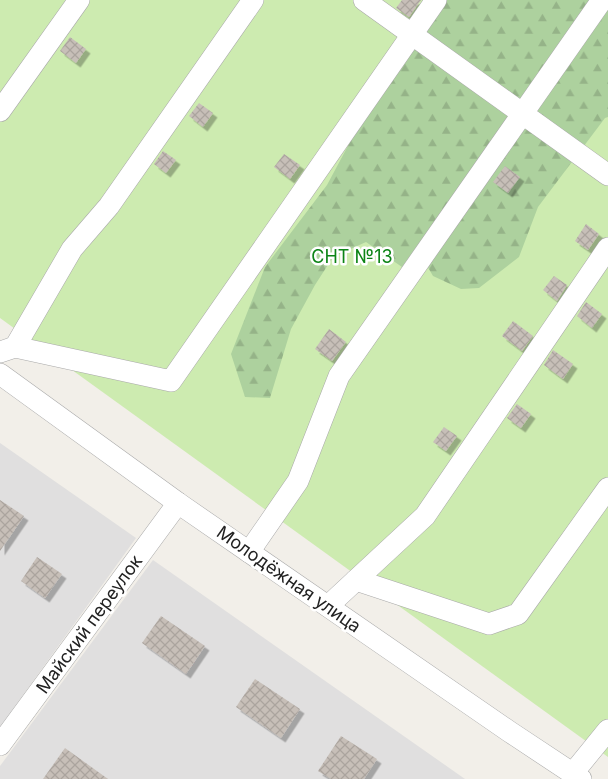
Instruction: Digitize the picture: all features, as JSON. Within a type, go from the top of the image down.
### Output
[{"type":"street","points":[[0,111],[79,0]]},
{"type":"street","points":[[253,0],[110,206],[72,249],[7,350],[171,380],[436,0]]},
{"type":"street","points":[[364,0],[608,175]]},
{"type":"street","points":[[249,552],[298,481],[338,376],[602,0]]},
{"type":"street","points":[[328,606],[425,516],[608,248]]},
{"type":"street","name":"Молодёжная улица","points":[[0,374],[178,503],[510,732],[577,776]]},
{"type":"street","points":[[356,580],[488,624],[518,614],[608,488]]},
{"type":"street","name":"Майский переулок","points":[[0,745],[178,503]]},
{"type":"street","points":[[577,776],[608,730]]},
{"type":"shaded area","points":[[0,443],[136,538],[0,727]]},
{"type":"shaded area","points":[[153,560],[465,779],[0,779],[0,766]]},
{"type":"green space","name":"СНТ №13","points":[[0,0],[608,0],[608,757],[0,318]]},
{"type":"green space","points":[[443,0],[593,0],[402,267],[366,242],[333,257],[291,329],[270,398],[245,397],[231,354],[265,267],[327,185],[364,116]]},
{"type":"green space","points":[[608,8],[608,117],[605,118],[538,207],[519,257],[479,288],[461,289],[433,276],[426,264]]},
{"type":"building","points":[[402,0],[421,0],[409,17],[396,8]]},
{"type":"building","points":[[70,37],[86,49],[76,63],[60,51]]},
{"type":"building","points":[[199,103],[213,113],[203,127],[189,116]]},
{"type":"building","points":[[163,151],[176,160],[166,173],[154,164]]},
{"type":"building","points":[[284,154],[300,165],[290,179],[274,167]]},
{"type":"building","points":[[505,166],[520,177],[508,193],[493,182]]},
{"type":"building","points":[[586,224],[599,234],[588,250],[575,241]]},
{"type":"building","points":[[554,276],[567,285],[557,301],[543,290]]},
{"type":"building","points":[[586,302],[602,314],[592,328],[577,316]]},
{"type":"building","points":[[513,321],[533,336],[522,351],[502,336]]},
{"type":"building","points":[[329,329],[346,342],[332,361],[315,349]]},
{"type":"building","points":[[553,350],[573,364],[563,379],[544,365]]},
{"type":"building","points":[[517,404],[531,414],[521,428],[507,418]]},
{"type":"building","points":[[444,427],[457,436],[446,451],[433,442]]},
{"type":"building","points":[[0,500],[24,516],[0,551]]},
{"type":"building","points":[[37,557],[62,574],[45,598],[21,581]]},
{"type":"building","points":[[161,616],[205,646],[186,674],[142,643]]},
{"type":"building","points":[[255,679],[300,709],[281,738],[236,707]]},
{"type":"building","points":[[341,736],[377,759],[364,779],[331,779],[318,771]]},
{"type":"building","points":[[65,748],[108,779],[43,779]]}]
